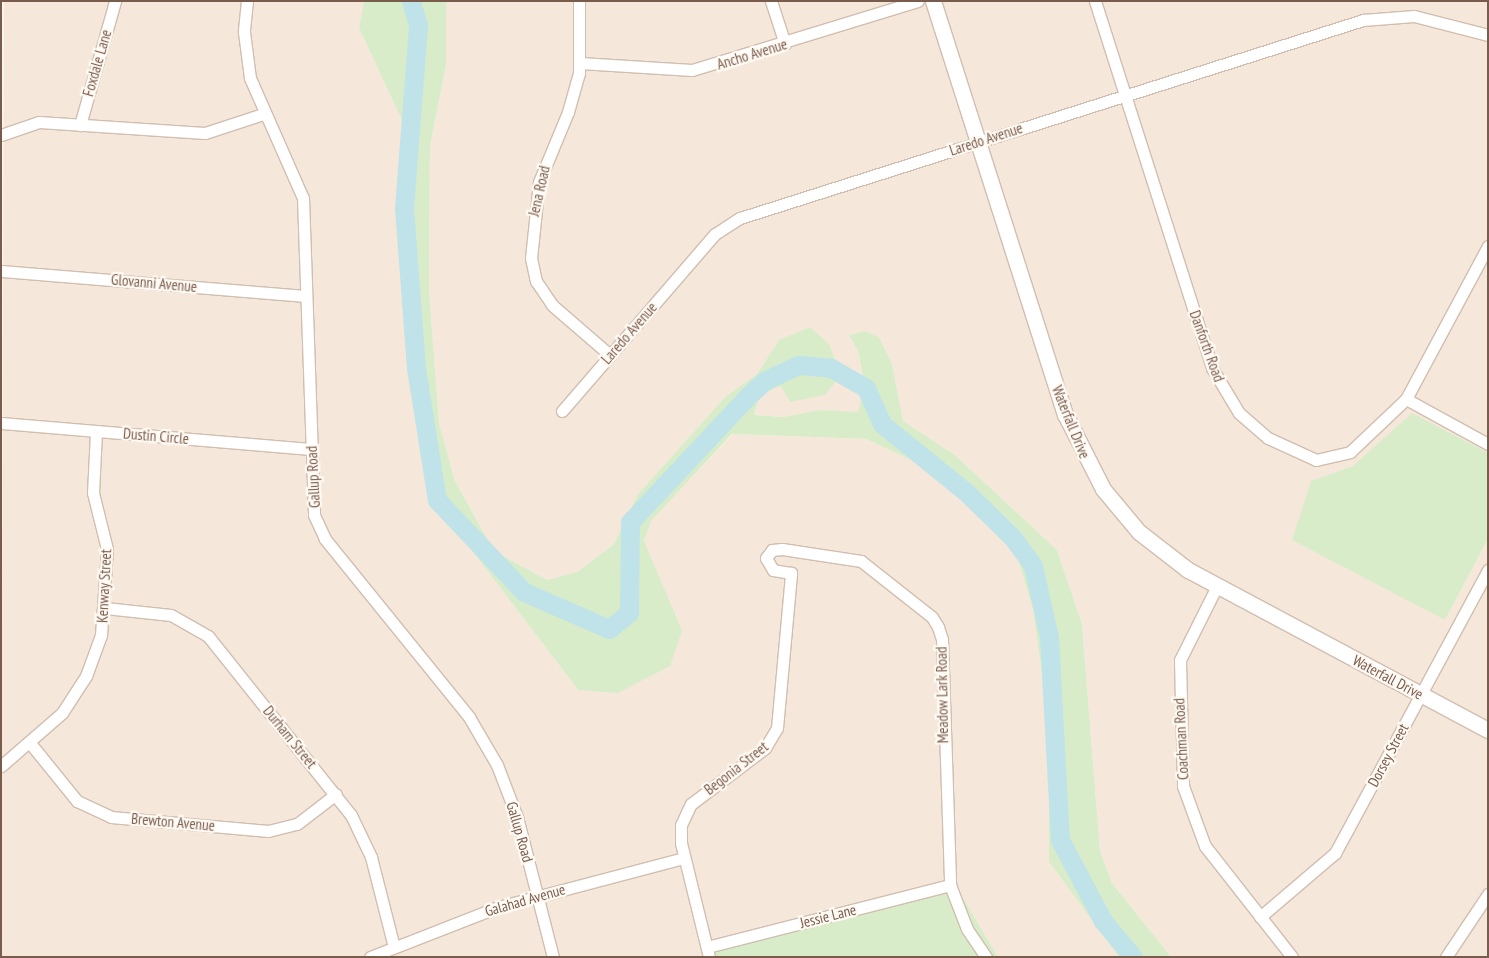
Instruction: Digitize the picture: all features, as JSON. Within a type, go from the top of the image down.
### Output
[{"type":"street","name":"Foxdale Lane","points":[[80,125],[115,1]]},
{"type":"street","name":"Gallup Road","points":[[246,1],[246,55],[263,114],[300,184],[313,504],[320,529],[483,740],[517,817],[553,957]]},
{"type":"street","name":"Jena Road","points":[[579,1],[580,63],[568,112],[539,182],[531,258],[536,281],[552,305],[610,355]]},
{"type":"street","points":[[771,1],[785,44]]},
{"type":"street","name":"Ancho Avenue","points":[[580,63],[692,70],[785,44],[918,1]]},
{"type":"street","name":"Waterfall Drive","points":[[933,1],[1065,414],[1089,467],[1139,532],[1217,586],[1488,730]]},
{"type":"street","name":"Danforth Road","points":[[1095,1],[1212,368],[1239,413],[1268,438],[1298,455],[1328,460],[1350,452],[1406,399],[1488,246]]},
{"type":"street","name":"Laredo Avenue","points":[[562,411],[727,225],[978,141],[1363,20],[1414,16],[1488,35]]},
{"type":"street","points":[[1,135],[39,122],[205,133],[263,114]]},
{"type":"street","name":"Glovanni Avenue","points":[[1,271],[306,296]]},
{"type":"street","points":[[1406,399],[1488,444]]},
{"type":"street","name":"Dustin Circle","points":[[1,423],[311,448]]},
{"type":"street","name":"Kenway Street","points":[[1,766],[30,743],[62,713],[86,676],[105,608],[107,548],[93,493],[96,431]]},
{"type":"street","name":"Meadow Lark Road","points":[[766,558],[772,550],[782,549],[861,561],[932,617],[942,639],[950,885],[967,929],[986,957]]},
{"type":"street","name":"Begonia Street","points":[[708,952],[684,858],[681,825],[691,804],[764,748],[777,728],[791,573],[773,570],[766,558]]},
{"type":"street","name":"Dorsey Street","points":[[1260,917],[1335,853],[1488,570]]},
{"type":"street","name":"Coachman Road","points":[[1217,586],[1180,660],[1183,786],[1205,846],[1292,957]]},
{"type":"street","name":"Durham Street","points":[[105,608],[170,616],[197,627],[336,794],[368,850],[394,947]]},
{"type":"street","name":"Brewton Avenue","points":[[30,743],[77,801],[111,817],[268,830],[297,824],[336,794]]},
{"type":"street","name":"Galahad Avenue","points":[[370,957],[537,896],[684,858]]},
{"type":"street","name":"Jessie Lane","points":[[708,952],[950,885]]},
{"type":"street","points":[[1446,957],[1488,894]]},
{"type":"shaded area","points":[[4,1],[364,1],[359,28],[406,129],[419,447],[429,494],[578,690],[656,578],[644,541],[650,521],[733,434],[866,439],[943,475],[1013,542],[1033,610],[1049,724],[1049,862],[1119,957],[998,957],[953,881],[700,944],[704,957],[1,957]]},
{"type":"shaded area","points":[[446,1],[927,1],[1059,415],[1098,492],[1135,536],[1488,736],[1488,957],[1171,957],[1112,883],[1100,851],[1082,624],[1057,550],[955,455],[903,421],[892,364],[879,337],[865,331],[849,335],[858,351],[865,387],[859,413],[819,410],[783,417],[754,415],[760,395],[781,386],[779,340],[757,374],[725,397],[638,494],[614,544],[577,572],[547,580],[494,551],[455,481],[439,423],[429,289],[430,146],[446,65]]},
{"type":"shaded area","points":[[939,1],[1488,1],[1488,453],[1411,414],[1353,467],[1311,481],[1445,620],[1488,539],[1488,724],[1191,565],[1144,528],[1108,486],[1071,412]]},
{"type":"green space","points":[[364,1],[446,1],[446,65],[430,146],[429,289],[439,423],[455,481],[494,551],[547,580],[577,572],[614,544],[638,494],[725,397],[757,374],[779,340],[810,327],[829,344],[841,375],[825,395],[790,402],[781,386],[760,395],[754,415],[783,417],[819,410],[858,412],[865,387],[858,351],[849,335],[865,331],[879,337],[892,364],[903,421],[955,455],[1057,550],[1082,624],[1100,851],[1112,883],[1171,957],[1119,957],[1049,862],[1049,724],[1033,610],[1013,542],[943,475],[866,439],[732,434],[651,521],[644,541],[682,631],[670,666],[618,693],[578,690],[429,494],[419,447],[406,129],[359,28]]},
{"type":"green space","points":[[1412,413],[1488,453],[1488,539],[1445,620],[1292,540],[1311,481],[1353,466]]},
{"type":"green space","points":[[953,881],[998,957],[704,957],[700,944]]},
{"type":"waterway","points":[[411,1],[418,26],[404,208],[416,368],[437,500],[524,592],[609,629],[629,613],[630,522],[764,381],[799,365],[831,368],[866,388],[882,424],[967,493],[1013,538],[1033,566],[1049,637],[1060,840],[1103,921],[1133,957]]}]
